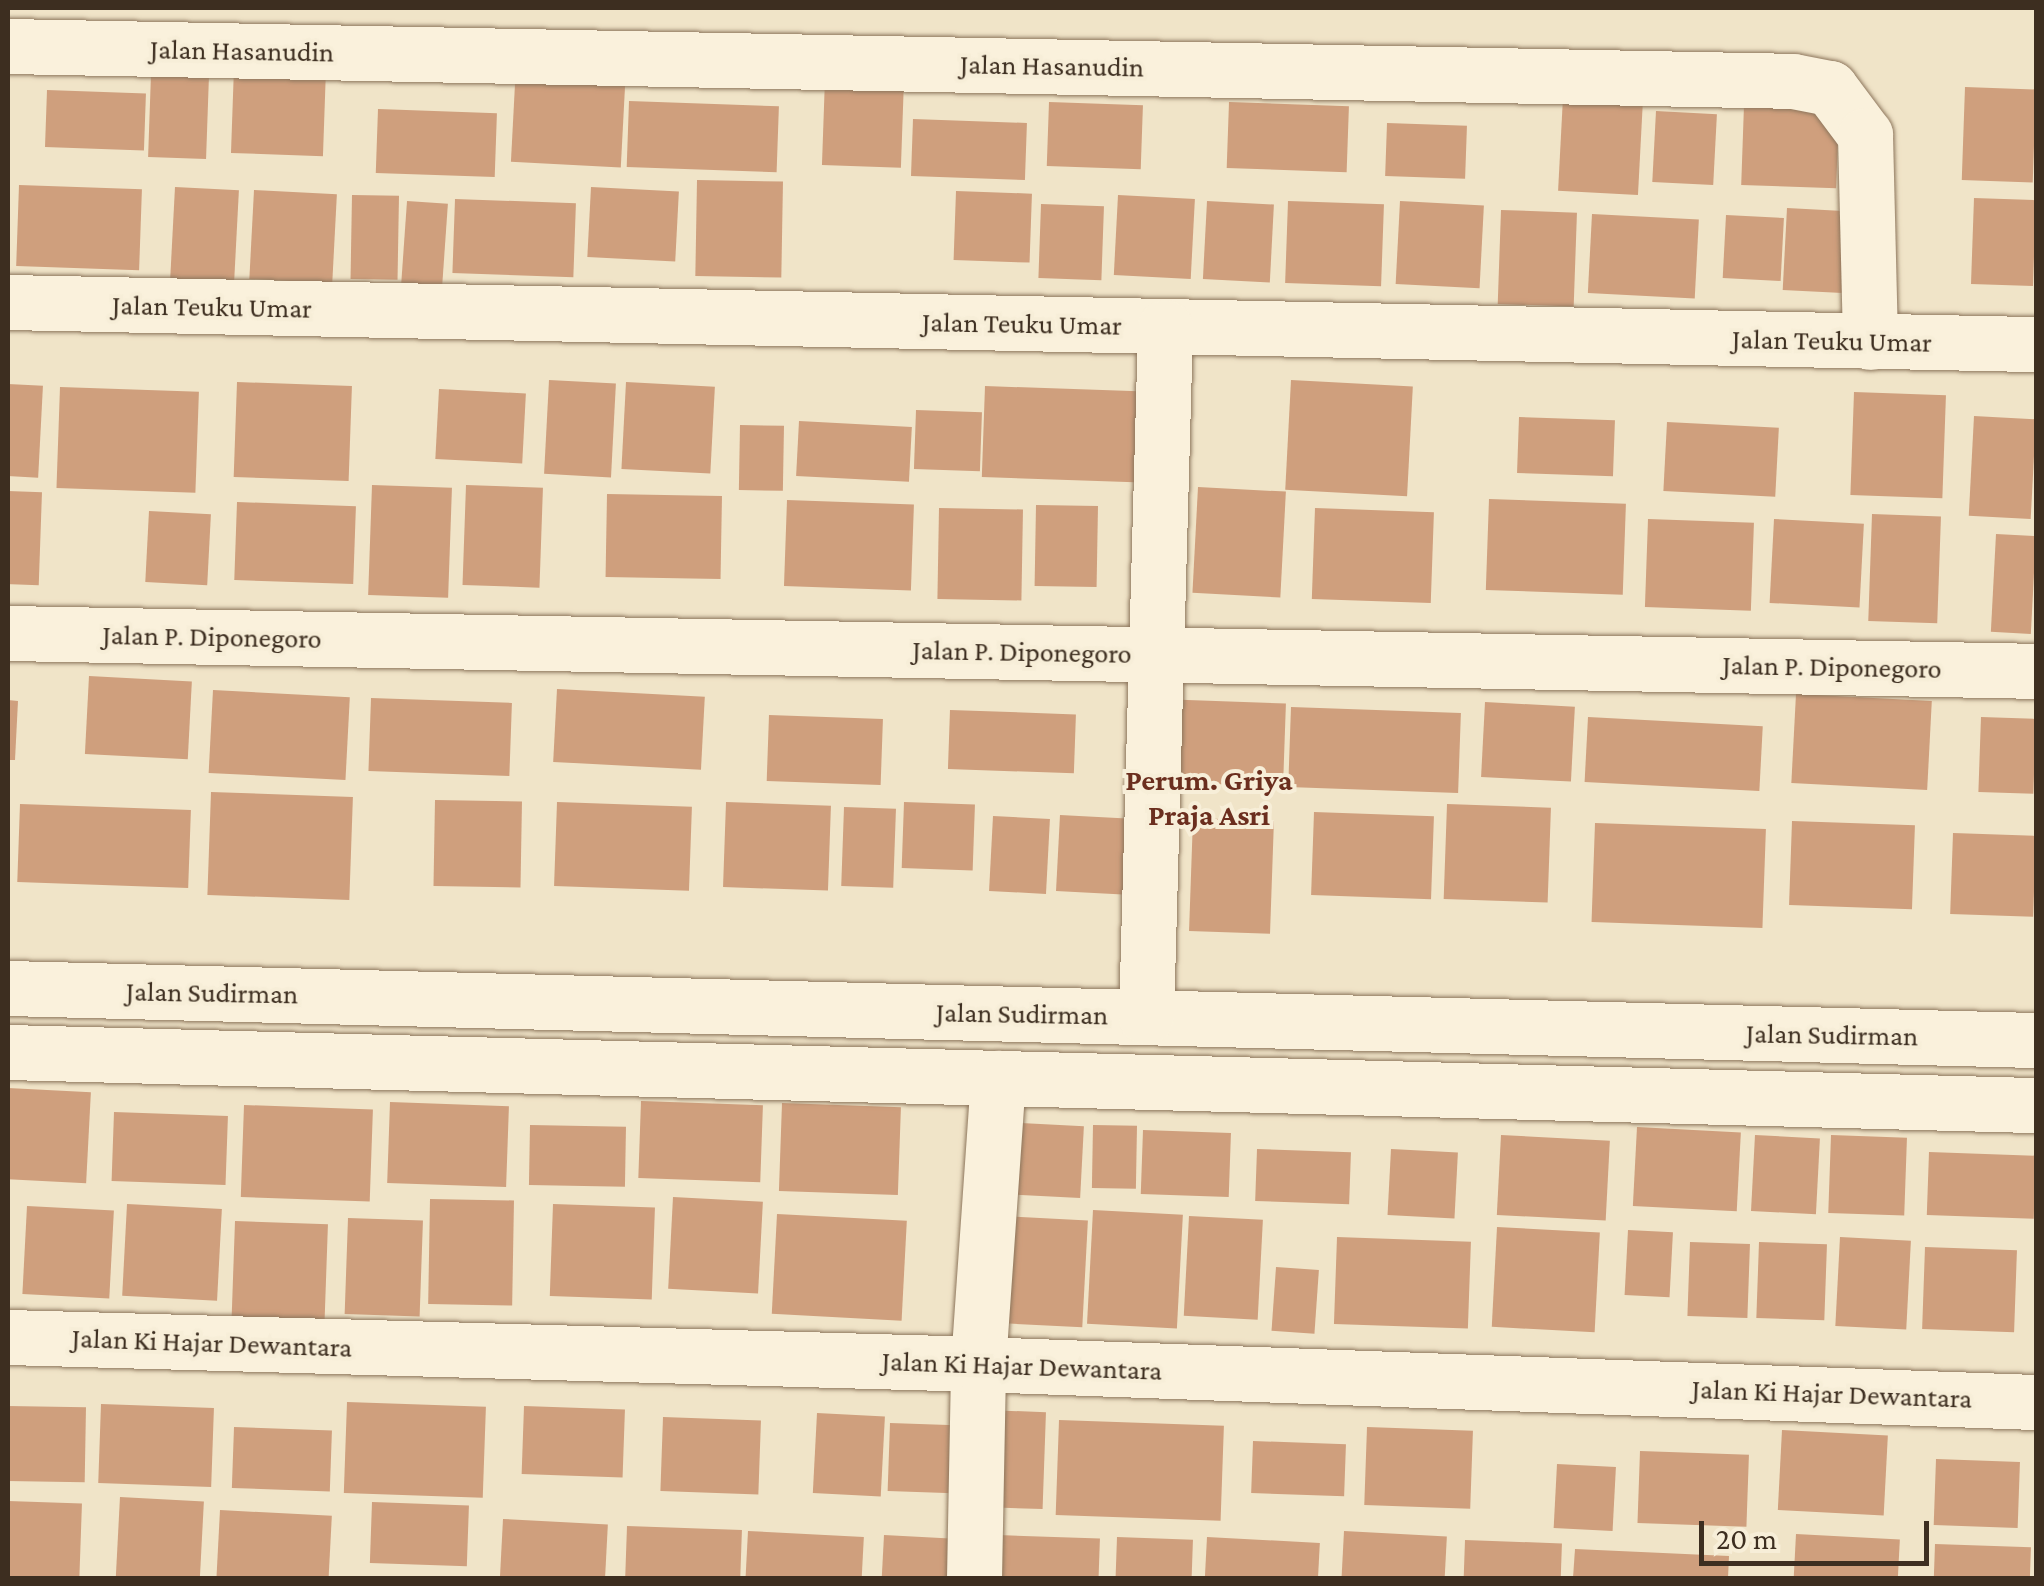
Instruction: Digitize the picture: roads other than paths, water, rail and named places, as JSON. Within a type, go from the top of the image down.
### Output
[{"type":"street","name":"Jalan Hasanudin","points":[[8,46],[1793,81],[1830,88],[1866,135],[1870,342]]},
{"type":"street","name":"Jalan Teuku Umar","points":[[8,302],[2036,344]]},
{"type":"street","points":[[1146,1017],[1165,327]]},
{"type":"street","name":"Jalan P. Diponegoro","points":[[8,633],[2036,671]]},
{"type":"street","name":"Jalan Sudirman","points":[[8,988],[2036,1040]]},
{"type":"street","points":[[8,1052],[2036,1106]]},
{"type":"street","points":[[974,1578],[978,1364],[998,1078]]},
{"type":"street","name":"Jalan Ki Hajar Dewantara","points":[[8,1337],[978,1364],[2036,1402]]},
{"type":"district","name":"Perum. Griya Praja Asri","points":[[1209,797]]}]
